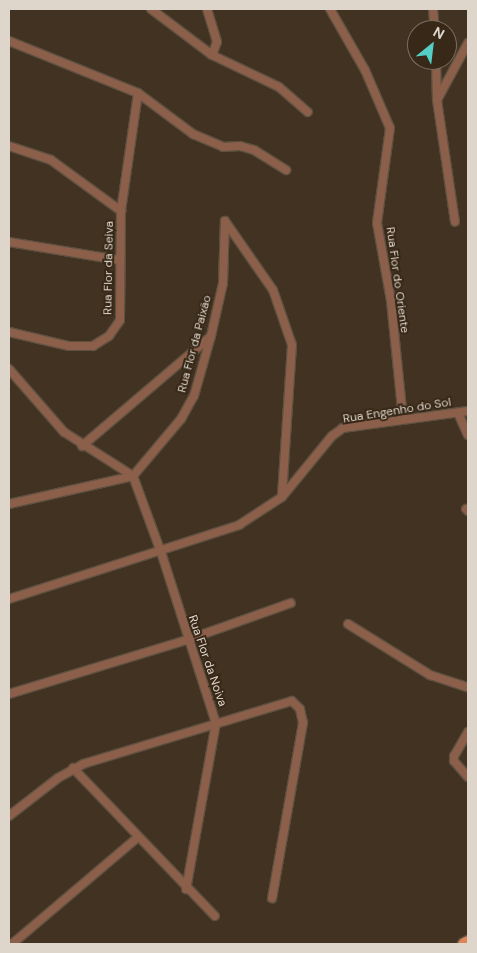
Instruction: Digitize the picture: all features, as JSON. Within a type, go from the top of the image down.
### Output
[{"type":"main road","points":[[464,944],[468,942]]},
{"type":"street","points":[[151,9],[212,55],[279,87],[308,112]]},
{"type":"street","points":[[208,9],[217,42],[212,55]]},
{"type":"street","name":"Rua Flor do Oriente","points":[[330,9],[366,70],[390,128],[377,223],[391,301],[403,419]]},
{"type":"street","points":[[423,9],[434,11]]},
{"type":"street","points":[[9,41],[138,93],[193,134],[223,147],[240,146],[254,150],[286,170]]},
{"type":"street","points":[[436,100],[468,43]]},
{"type":"street","points":[[436,70],[436,100],[455,222]]},
{"type":"street","name":"Rua Flor da Seiva","points":[[9,332],[69,346],[93,346],[101,343],[120,320],[119,260],[121,211],[138,93]]},
{"type":"street","points":[[9,146],[51,160],[76,175],[121,211]]},
{"type":"street","name":"Rua Flor da Paixão","points":[[133,476],[188,409],[198,386],[223,283],[226,220],[273,290],[292,346],[282,497]]},
{"type":"street","points":[[9,242],[119,260]]},
{"type":"street","points":[[82,446],[211,336]]},
{"type":"street","points":[[9,369],[53,422],[82,446],[133,476]]},
{"type":"street","name":"Rua Engenho do Sol","points":[[9,599],[162,552],[239,524],[282,497],[338,432],[403,419],[468,411]]},
{"type":"street","points":[[458,413],[468,435]]},
{"type":"street","points":[[9,504],[133,476]]},
{"type":"street","name":"Rua Flor da Noiva","points":[[133,476],[162,552],[187,640],[216,723],[186,889]]},
{"type":"street","points":[[9,694],[187,640],[291,603]]},
{"type":"street","points":[[348,624],[430,675],[468,687]]},
{"type":"street","points":[[9,816],[73,768],[287,700],[298,706],[302,717],[272,898]]},
{"type":"street","points":[[468,732],[456,751],[454,761],[468,777]]},
{"type":"street","points":[[73,768],[186,889],[215,916]]},
{"type":"street","points":[[12,944],[138,837]]}]
